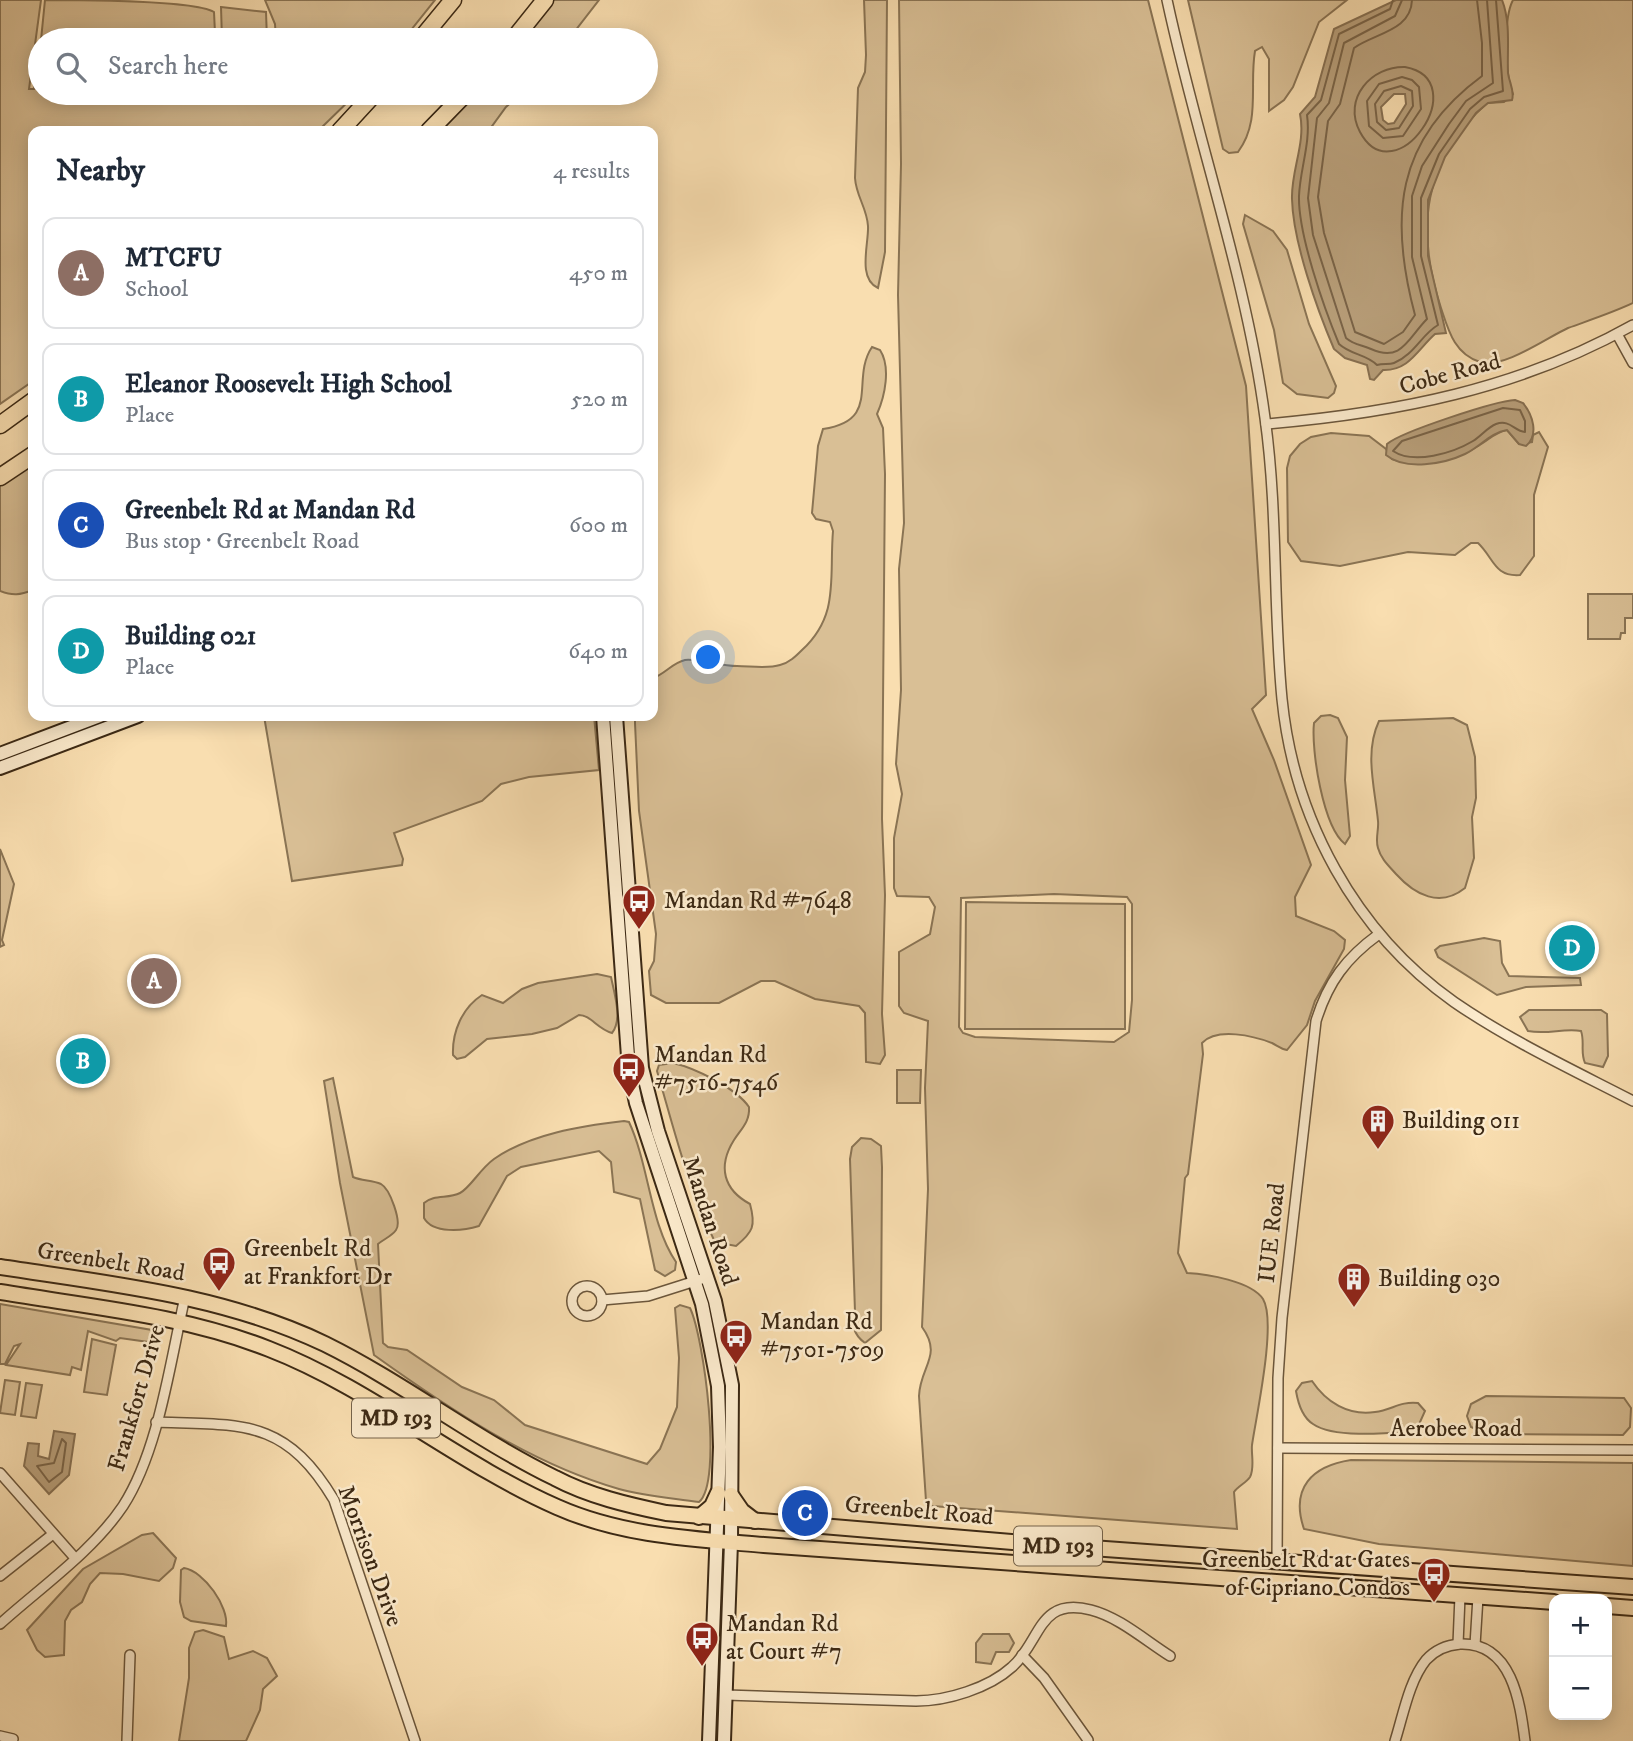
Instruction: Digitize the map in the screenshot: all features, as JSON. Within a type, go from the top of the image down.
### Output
[{"type":"highway","points":[[430,28],[453,0]]},
{"type":"highway","points":[[523,28],[545,0]]},
{"type":"highway","points":[[345,126],[364,105]]},
{"type":"highway","points":[[434,126],[454,105]]},
{"type":"highway","points":[[0,425],[28,405]]},
{"type":"highway","points":[[0,477],[28,458]]},
{"type":"main road","name":"Greenbelt Road","points":[[0,1267],[184,1297],[248,1314],[327,1345],[557,1479],[623,1503],[723,1519],[1633,1587]]},
{"type":"main road","name":"Greenbelt Road","points":[[0,1292],[179,1321],[242,1339],[311,1367],[492,1474],[558,1507],[624,1528],[716,1541],[1549,1602]]},
{"type":"main road","points":[[699,1517],[724,1494],[755,1521]]},
{"type":"main road","points":[[1612,1606],[1633,1608]]},
{"type":"street","points":[[1167,0],[1247,314],[1266,424],[1282,695],[1288,739],[1305,804],[1324,848],[1347,888],[1379,934],[1455,1002],[1633,1101]]},
{"type":"street","name":"Cobe Road","points":[[1266,424],[1365,414],[1451,397],[1540,368],[1633,325]]},
{"type":"street","points":[[1617,334],[1633,363]]},
{"type":"street","points":[[0,754],[87,721]]},
{"type":"street","points":[[0,768],[125,721]]},
{"type":"street","name":"Mandan Road","points":[[603,721],[629,1070],[636,1103],[709,1330],[718,1386],[724,1494]]},
{"type":"street","name":"Mandan Road","points":[[616,721],[642,1068],[658,1132],[708,1277],[724,1336],[732,1385],[723,1519],[716,1541],[709,1741]]},
{"type":"street","name":"IUE Road","points":[[1277,1561],[1282,1318],[1316,1021],[1330,983],[1340,969],[1353,953],[1379,934]]},
{"type":"street","points":[[602,1300],[648,1296],[708,1277]]},
{"type":"street","name":"Frankfort Drive","points":[[0,1624],[108,1525],[130,1494],[156,1422],[184,1297]]},
{"type":"street","name":"Morrison Drive","points":[[156,1422],[250,1427],[288,1444],[314,1469],[334,1500],[415,1741]]},
{"type":"street","name":"Aerobee Road","points":[[1278,1448],[1633,1450]]},
{"type":"street","points":[[0,1473],[75,1558]]},
{"type":"street","name":"Mandan Road","points":[[723,1519],[731,1542],[724,1741]]},
{"type":"street","points":[[0,1576],[53,1534]]},
{"type":"street","points":[[1458,1644],[1460,1596]]},
{"type":"street","points":[[1475,1645],[1478,1597]]},
{"type":"street","points":[[726,1695],[926,1701],[948,1697],[994,1679],[1009,1670],[1047,1616],[1069,1608],[1104,1615],[1170,1656]]},
{"type":"street","points":[[1395,1741],[1421,1668],[1433,1654],[1458,1644],[1475,1645],[1492,1653],[1508,1670],[1525,1741]]},
{"type":"street","points":[[127,1741],[130,1655]]},
{"type":"street","points":[[1022,1655],[1044,1678],[1088,1740]]},
{"type":"street","points":[[0,1737],[13,1739]]},
{"type":"shaded area","points":[[0,0],[41,0],[37,28],[28,28],[28,105],[345,105],[323,126],[28,126],[28,384],[0,404]]},
{"type":"shaded area","points":[[45,0],[134,2],[202,8],[214,12],[215,28],[42,28]]},
{"type":"shaded area","points":[[265,0],[435,0],[413,28],[275,28]]},
{"type":"shaded area","points":[[545,0],[599,0],[577,28],[523,28]]},
{"type":"shaded area","points":[[864,0],[887,0],[885,252],[878,288],[868,277],[866,269],[868,226],[855,178],[858,88],[865,72],[866,55]]},
{"type":"shaded area","points":[[899,0],[1148,0],[1246,386],[1266,695],[1252,709],[1274,760],[1311,865],[1295,897],[1296,916],[1334,931],[1345,940],[1344,949],[1315,1001],[1307,1025],[1287,1050],[1264,1040],[1236,1034],[1217,1035],[1202,1043],[1203,1054],[1188,1174],[1185,1178],[1178,1253],[1187,1273],[1217,1277],[1249,1287],[1263,1299],[1267,1311],[1267,1348],[1252,1445],[1252,1469],[1248,1479],[1234,1492],[1237,1529],[932,1506],[926,1501],[919,1396],[931,1354],[928,1337],[922,1327],[928,1189],[925,1088],[928,1021],[904,1013],[899,1006],[899,952],[930,934],[935,907],[929,897],[897,896],[894,888],[894,838],[902,794],[896,764],[901,690],[899,569],[904,523],[898,295],[901,164]],"holes":[[[1054,894],[1127,897],[1132,904],[1132,1000],[1129,1032],[1114,1042],[975,1037],[963,1033],[959,1027],[961,898]]]},
{"type":"shaded area","points":[[1188,0],[1347,0],[1319,22],[1293,87],[1284,100],[1269,111],[1269,59],[1262,47],[1255,51],[1250,128],[1238,152],[1229,153],[1223,149]]},
{"type":"shaded area","points":[[1513,0],[1633,0],[1633,303],[1568,328],[1513,357],[1490,363],[1471,358],[1453,340],[1433,279],[1427,223],[1437,172],[1449,148],[1487,103],[1504,102],[1513,94],[1506,47]]},
{"type":"shaded area","points":[[221,7],[266,12],[267,28],[222,28]]},
{"type":"shaded area","points":[[454,105],[508,105],[492,126],[434,126]]},
{"type":"shaded area","points":[[1245,215],[1273,231],[1287,250],[1309,324],[1336,386],[1334,393],[1328,398],[1297,394],[1283,383],[1274,330],[1243,224]]},
{"type":"shaded area","points":[[872,347],[880,350],[886,373],[877,414],[883,428],[885,474],[882,819],[885,895],[882,1014],[885,1055],[880,1064],[866,1062],[865,1013],[859,1006],[815,999],[775,981],[761,981],[719,1003],[666,1003],[651,995],[649,971],[654,961],[656,934],[639,811],[635,723],[658,721],[658,676],[680,661],[731,666],[775,666],[792,659],[814,637],[822,623],[830,595],[833,531],[830,522],[816,519],[812,513],[818,446],[823,429],[841,424],[859,408],[866,360]]},
{"type":"shaded area","points":[[1507,430],[1519,444],[1532,442],[1533,435],[1539,432],[1548,447],[1534,495],[1534,556],[1520,575],[1511,575],[1500,570],[1478,543],[1471,543],[1455,555],[1408,552],[1340,566],[1301,561],[1288,542],[1287,468],[1290,456],[1300,444],[1311,437],[1331,433],[1369,436],[1386,449],[1392,459],[1425,463],[1448,460],[1469,452],[1495,434]]},
{"type":"shaded area","points":[[28,458],[28,592],[20,594],[0,591],[0,477]]},
{"type":"shaded area","points":[[1588,594],[1633,594],[1633,618],[1625,618],[1625,633],[1621,633],[1620,639],[1588,639]]},
{"type":"shaded area","points":[[1321,716],[1338,718],[1347,737],[1345,780],[1350,836],[1345,844],[1330,822],[1314,751],[1314,723]]},
{"type":"shaded area","points":[[1453,718],[1467,725],[1475,757],[1476,798],[1472,817],[1474,858],[1465,888],[1456,894],[1437,898],[1411,888],[1379,852],[1372,745],[1379,721]]},
{"type":"shaded area","points":[[265,721],[594,721],[599,770],[529,777],[501,784],[482,801],[394,833],[403,859],[402,865],[292,881]]},
{"type":"shaded area","points":[[0,849],[14,884],[2,940],[4,945],[0,947]]},
{"type":"shaded area","points":[[966,902],[1125,904],[1125,1029],[965,1029]]},
{"type":"shaded area","points":[[1484,938],[1500,941],[1502,963],[1509,976],[1580,978],[1581,985],[1526,987],[1497,995],[1438,957],[1435,950],[1440,946]]},
{"type":"shaded area","points":[[597,974],[611,977],[617,1014],[612,1033],[579,1015],[557,1028],[487,1039],[465,1057],[457,1059],[453,1055],[454,1038],[460,1021],[469,1007],[482,995],[503,1003],[522,989],[538,983]]},
{"type":"shaded area","points":[[1529,1010],[1601,1010],[1607,1014],[1608,1056],[1603,1067],[1585,1063],[1581,1031],[1528,1031],[1520,1017]]},
{"type":"shaded area","points":[[673,1063],[714,1080],[735,1093],[749,1107],[747,1121],[729,1150],[725,1168],[729,1185],[750,1204],[752,1212],[752,1228],[736,1246],[715,1242],[689,1179],[657,1071],[659,1065]]},
{"type":"shaded area","points":[[897,1070],[921,1070],[920,1103],[897,1103]]},
{"type":"shaded area","points":[[333,1078],[353,1177],[381,1184],[388,1192],[396,1213],[396,1230],[378,1244],[383,1343],[388,1347],[407,1350],[462,1387],[494,1400],[525,1425],[647,1464],[660,1449],[677,1407],[679,1358],[675,1308],[680,1305],[690,1308],[701,1348],[709,1408],[710,1467],[706,1489],[699,1502],[619,1489],[554,1465],[522,1450],[461,1414],[374,1355],[340,1183],[324,1081]]},
{"type":"shaded area","points":[[629,1122],[636,1139],[660,1230],[676,1262],[675,1270],[665,1276],[655,1270],[640,1199],[614,1192],[611,1162],[599,1151],[521,1167],[507,1176],[479,1226],[457,1230],[441,1229],[434,1227],[424,1218],[424,1203],[432,1198],[460,1193],[489,1163],[508,1150],[556,1132]]},
{"type":"shaded area","points":[[861,1138],[871,1139],[881,1146],[882,1167],[881,1330],[865,1343],[856,1333],[854,1326],[850,1159],[852,1147]]},
{"type":"shaded area","points":[[0,1304],[152,1330],[157,1336],[156,1343],[120,1338],[116,1341],[88,1331],[81,1370],[72,1367],[70,1375],[6,1365],[20,1344],[14,1346],[5,1364],[0,1364]]},
{"type":"shaded area","points":[[92,1339],[116,1345],[107,1395],[84,1392]]},
{"type":"shaded area","points":[[5,1380],[20,1382],[15,1415],[0,1413]]},
{"type":"shaded area","points":[[1312,1381],[1331,1401],[1356,1412],[1375,1412],[1412,1403],[1418,1403],[1425,1411],[1416,1431],[1363,1434],[1322,1429],[1306,1418],[1297,1396],[1296,1391],[1302,1383]]},
{"type":"shaded area","points":[[26,1383],[42,1385],[36,1418],[21,1416]]},
{"type":"shaded area","points":[[1486,1396],[1624,1398],[1631,1408],[1630,1427],[1623,1435],[1487,1434],[1471,1427],[1467,1416],[1471,1404]]},
{"type":"shaded area","points":[[1351,1460],[1633,1463],[1633,1566],[1379,1544],[1304,1529],[1300,1502],[1308,1481],[1325,1468]]},
{"type":"shaded area","points":[[153,1533],[176,1558],[173,1568],[159,1581],[100,1573],[90,1584],[82,1602],[71,1610],[65,1621],[64,1655],[45,1657],[37,1650],[27,1630],[83,1569],[142,1535]]},
{"type":"shaded area","points":[[184,1568],[199,1576],[214,1591],[224,1609],[226,1626],[191,1621],[184,1617],[180,1602],[181,1570]]},
{"type":"shaded area","points":[[203,1630],[224,1637],[229,1659],[253,1651],[267,1658],[277,1676],[263,1689],[260,1710],[246,1741],[179,1741],[189,1678],[189,1648],[195,1632]]},
{"type":"shaded area","points":[[983,1634],[1009,1634],[1014,1643],[1009,1652],[996,1652],[991,1664],[976,1662],[976,1643]]},
{"type":"water","points":[[1396,0],[1502,0],[1507,18],[1508,73],[1512,100],[1488,103],[1476,113],[1445,157],[1428,200],[1428,256],[1446,333],[1435,334],[1406,363],[1383,370],[1374,380],[1370,379],[1367,365],[1345,358],[1334,349],[1307,275],[1293,216],[1292,188],[1301,135],[1300,114],[1315,97],[1334,29]],"holes":[[[1394,94],[1405,94],[1406,104],[1394,123],[1388,124],[1383,120],[1381,107]]]},
{"type":"water","points":[[1515,400],[1523,403],[1532,419],[1532,436],[1526,446],[1519,444],[1507,430],[1465,454],[1446,461],[1403,463],[1386,455],[1387,444],[1410,432],[1469,411]]},
{"type":"water","points":[[54,1431],[75,1434],[69,1475],[49,1494],[24,1466],[28,1443],[39,1444],[38,1456],[49,1459]]},
{"type":"place","name":"Mandan Rd #7648","points":[[639,931]]},
{"type":"place","name":"Building 021","points":[[1572,948]]},
{"type":"place","name":"MTCFU","points":[[154,981]]},
{"type":"place","name":"Eleanor Roosevelt High School","points":[[83,1061]]},
{"type":"place","name":"Mandan Rd #7516-7546","points":[[629,1099]]},
{"type":"place","name":"Building 011","points":[[1378,1151]]},
{"type":"place","name":"Greenbelt Rd at Frankfort Dr","points":[[219,1293]]},
{"type":"place","name":"Building 030","points":[[1354,1309]]},
{"type":"place","name":"Mandan Rd #7501-7509","points":[[736,1366]]},
{"type":"place","name":"Greenbelt Rd at Mandan Rd","points":[[805,1513]]},
{"type":"place","name":"Greenbelt Rd at Gates of Cipriano Condos","points":[[1434,1604]]},
{"type":"place","name":"Mandan Rd at Court #7","points":[[702,1668]]}]
